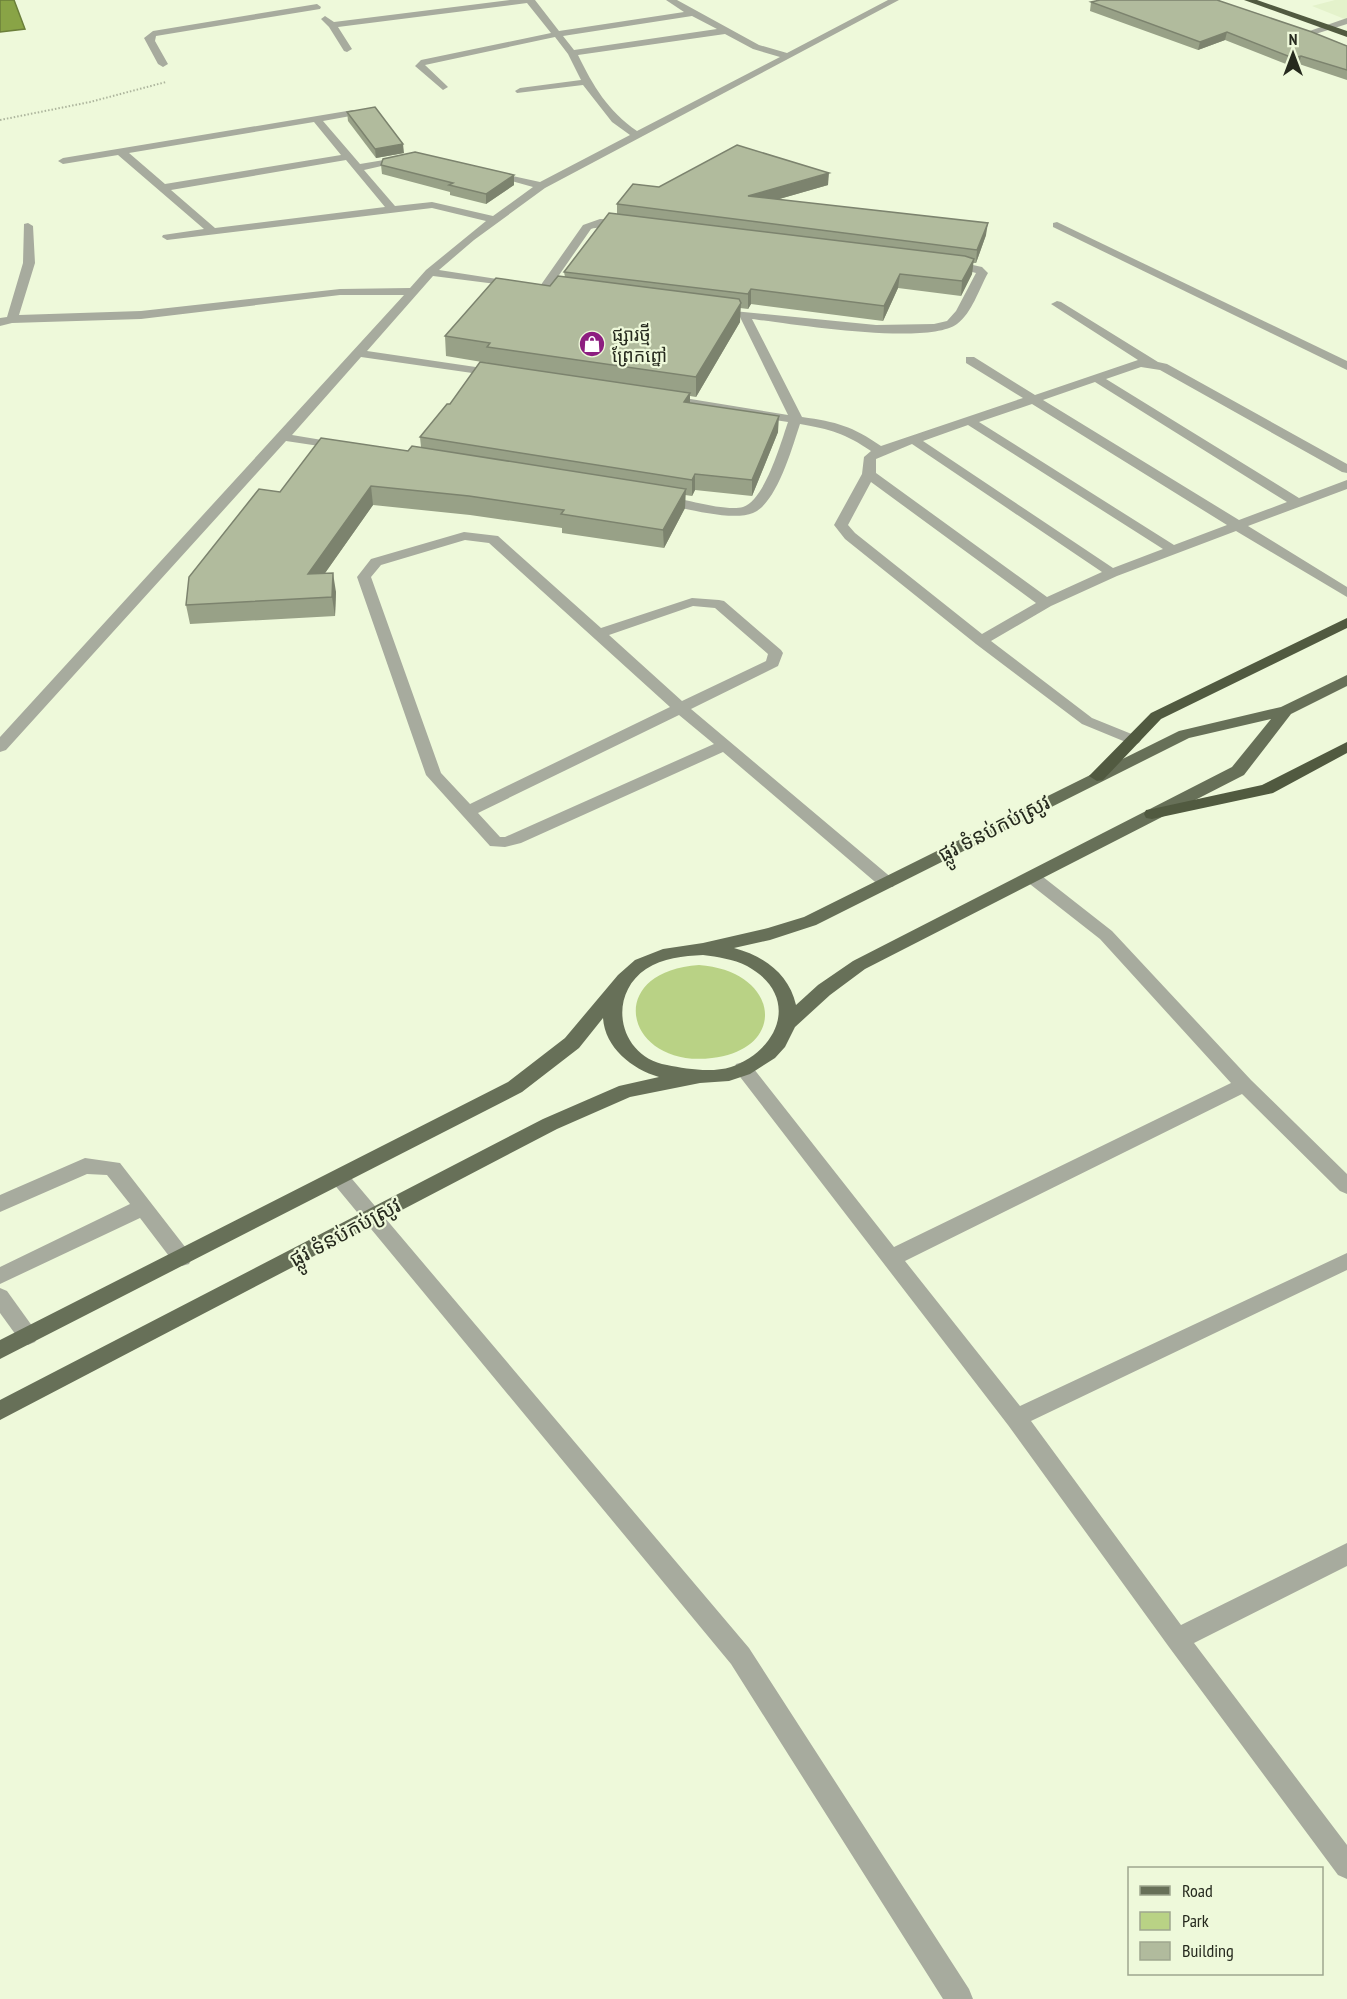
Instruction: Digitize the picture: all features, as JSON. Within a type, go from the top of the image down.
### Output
[{"type":"highway","points":[[1248,0],[1347,34]]},
{"type":"highway","points":[[1301,33],[1326,41]]},
{"type":"highway","points":[[1097,776],[1156,716],[1347,622]]},
{"type":"highway","points":[[1152,814],[1267,789],[1347,747]]},
{"type":"main road","name":"ផ្លូវ ទំនប់កប់ស្រូវ","points":[[703,949],[770,934],[810,921],[1184,734],[1286,711],[1347,680]]},
{"type":"main road","name":"ផ្លូវ ទំនប់កប់ស្រូវ","points":[[788,1023],[824,990],[859,965],[1238,771],[1286,711]]},
{"type":"main road","points":[[0,1350],[515,1087],[572,1043],[625,977],[640,965],[660,955],[703,949],[742,957],[759,966],[774,977],[784,992],[789,1007],[788,1023],[782,1040],[770,1055],[725,1076],[700,1076],[660,1071],[626,1050],[617,1037],[612,1025],[611,1008],[617,988]]},
{"type":"main road","name":"ផ្លូវ ទំនប់កប់ស្រូវ","points":[[0,1412],[550,1124],[626,1092],[700,1076]]},
{"type":"street","points":[[332,25],[529,0],[572,53],[586,82],[615,120],[636,136]]},
{"type":"street","points":[[670,0],[756,47],[787,56]]},
{"type":"street","points":[[0,747],[284,437],[430,272],[541,186],[895,0]]},
{"type":"street","points":[[163,63],[150,41],[149,38],[153,34],[315,3],[347,48]]},
{"type":"street","points":[[443,87],[420,66],[420,63],[558,34],[692,13]]},
{"type":"street","points":[[1301,33],[1347,21]]},
{"type":"street","points":[[572,53],[724,31]]},
{"type":"street","points":[[520,91],[586,82]]},
{"type":"street","points":[[63,160],[353,113]]},
{"type":"street","points":[[316,119],[393,210]]},
{"type":"street","points":[[120,151],[212,231]]},
{"type":"street","points":[[357,168],[416,156]]},
{"type":"street","points":[[162,188],[348,158]]},
{"type":"street","points":[[474,168],[541,186]]},
{"type":"street","points":[[374,188],[495,220]]},
{"type":"street","points":[[166,237],[432,205]]},
{"type":"street","points":[[430,272],[550,290],[586,227],[600,222],[641,225]]},
{"type":"street","points":[[1057,225],[1347,366]]},
{"type":"street","points":[[28,226],[28,263],[6,321],[141,315],[340,292],[414,291]]},
{"type":"street","points":[[709,310],[835,326],[890,328],[949,325],[958,316],[982,273],[978,269],[965,265],[942,262]]},
{"type":"street","points":[[1057,304],[1153,364],[1347,469]]},
{"type":"street","points":[[649,497],[731,510],[748,510],[759,504],[784,454],[796,418],[744,314]]},
{"type":"street","points":[[359,353],[512,376]]},
{"type":"street","points":[[970,360],[1347,593]]},
{"type":"street","points":[[1133,740],[1087,721],[981,641],[850,536],[841,525],[869,474],[870,457],[880,451],[1035,400],[1095,377],[1140,363],[1153,364]]},
{"type":"street","points":[[1095,377],[1297,502]]},
{"type":"street","points":[[654,397],[835,426],[853,433],[880,451]]},
{"type":"street","points":[[971,422],[1172,549]]},
{"type":"street","points":[[284,437],[354,449]]},
{"type":"street","points":[[914,440],[1112,573]]},
{"type":"street","points":[[869,474],[1046,603]]},
{"type":"street","points":[[981,641],[1046,603],[1112,573],[1347,484]]},
{"type":"street","points":[[725,745],[505,842],[496,842],[434,775],[364,577],[376,562],[464,536],[493,539],[682,709],[725,745],[887,883]]},
{"type":"street","points":[[468,811],[773,663],[776,652],[719,604],[692,602],[598,634]]},
{"type":"street","points":[[1032,877],[1106,936],[1244,1085],[1347,1186]]},
{"type":"street","points":[[743,1069],[1016,1418],[1177,1640],[1347,1866]]},
{"type":"street","points":[[891,1258],[1244,1085]]},
{"type":"street","points":[[0,1204],[86,1166],[113,1168],[182,1258]]},
{"type":"street","points":[[340,1178],[740,1656],[958,1999]]},
{"type":"street","points":[[0,1276],[143,1207]]},
{"type":"street","points":[[1016,1418],[1347,1261]]},
{"type":"street","points":[[0,1297],[28,1336]]},
{"type":"street","points":[[1177,1640],[1347,1554]]},
{"type":"path","points":[[0,120],[101,99],[171,80],[174,77],[163,63]]},
{"type":"shaded area","points":[[0,0],[14,0],[25,29],[0,32]]},
{"type":"shaded area","points":[[1335,0],[1347,0],[1347,20],[1312,6]]},
{"type":"green space","points":[[699,965],[726,970],[746,981],[759,995],[765,1010],[763,1026],[754,1041],[737,1052],[712,1058],[683,1057],[660,1049],[644,1035],[636,1018],[637,1000],[648,984],[668,971]]},
{"type":"building","points":[[1100,0],[1217,0],[1347,46],[1347,70],[1301,56],[1293,58],[1227,32],[1200,42],[1091,2]]},
{"type":"building","points":[[375,107],[403,144],[375,149],[347,112]]},
{"type":"building","points":[[737,145],[829,173],[748,196],[988,223],[977,250],[617,204],[633,184],[659,187]]},
{"type":"building","points":[[415,152],[514,175],[486,194],[449,185],[453,183],[381,165],[383,159]]},
{"type":"building","points":[[609,213],[965,256],[974,259],[962,281],[900,274],[884,306],[751,289],[748,294],[564,272]]},
{"type":"building","points":[[558,276],[739,299],[741,303],[696,377],[487,347],[490,343],[445,336],[496,278],[550,286]]},
{"type":"building","points":[[480,362],[690,393],[684,402],[779,416],[752,480],[695,474],[692,480],[420,437],[447,404],[450,404]]},
{"type":"building","points":[[321,438],[408,451],[412,446],[686,489],[663,530],[561,514],[564,510],[469,496],[371,486],[308,574],[333,573],[332,597],[186,605],[189,577],[259,489],[280,492]]},
{"type":"place","name":"ផ្សារថ្មី ព្រែកព្នៅ","points":[[592,344]]}]
